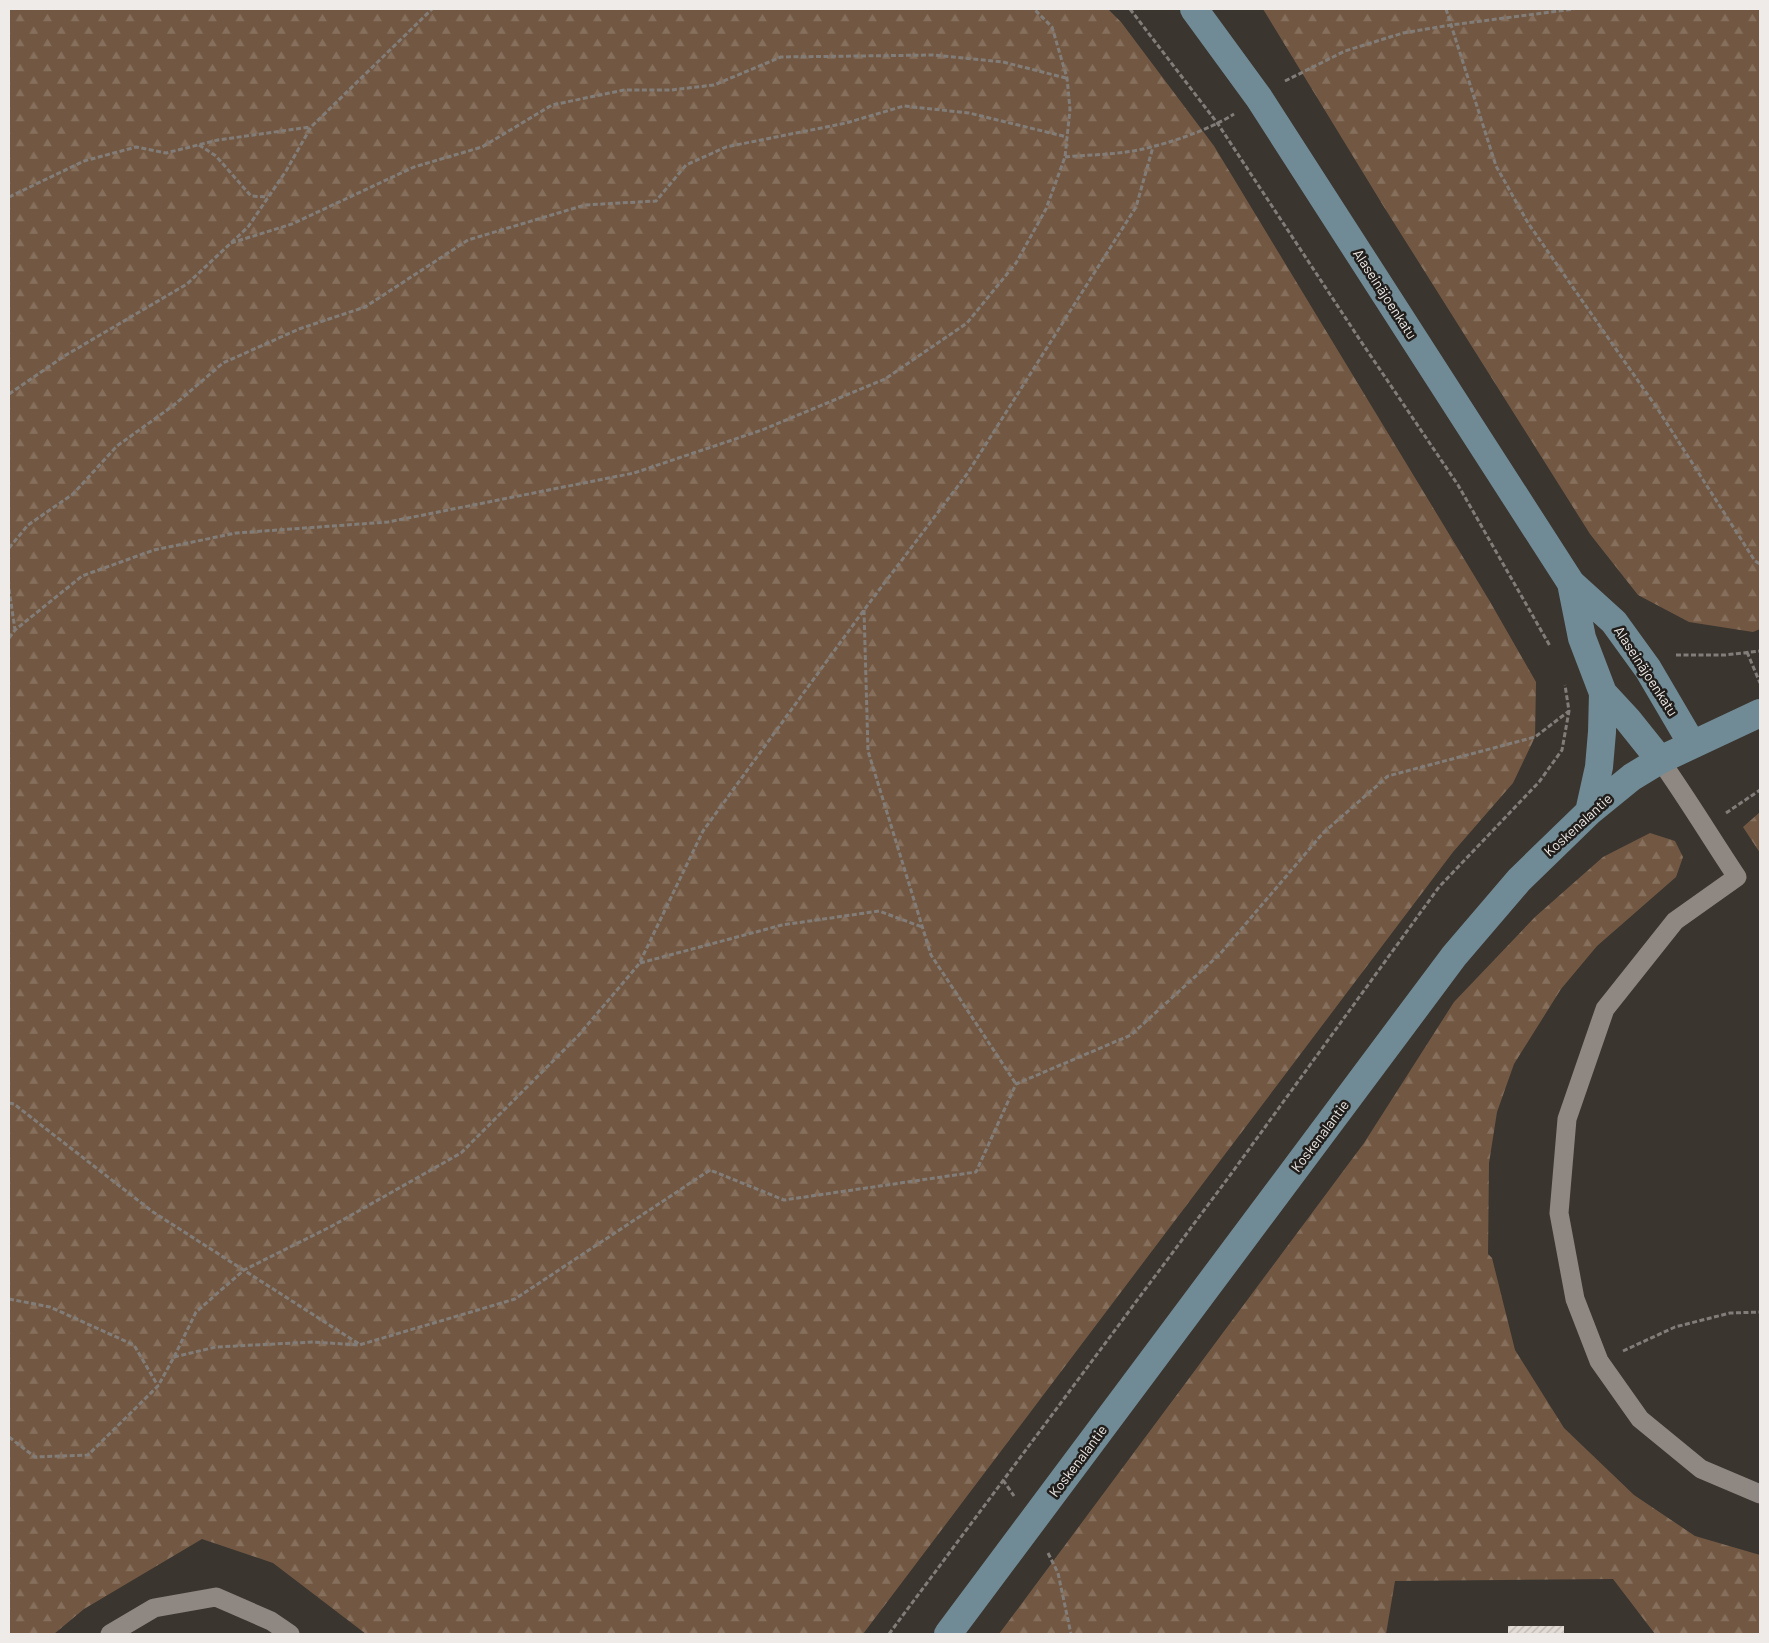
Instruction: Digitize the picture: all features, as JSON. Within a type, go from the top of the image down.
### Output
[{"type":"street","name":"Alaseinäjoenkatu","points":[[1194,9],[1259,98],[1570,583],[1614,622],[1648,669],[1692,744]]},
{"type":"street","name":"Alaseinäjoenkatu","points":[[1570,583],[1582,638],[1603,693],[1628,720],[1660,760]]},
{"type":"street","name":"Alaseinäjoenkatu","points":[[1589,812],[1599,767],[1603,693]]},
{"type":"street","name":"Koskenalantie","points":[[948,1634],[1454,956],[1519,880],[1589,812],[1632,777],[1660,760],[1760,712]]},
{"type":"lane","points":[[1660,760],[1684,793],[1704,828],[1737,877],[1675,921],[1605,1009],[1567,1119],[1560,1213],[1574,1299],[1600,1361],[1640,1419],[1701,1469],[1760,1494]]},
{"type":"lane","points":[[110,1634],[154,1608],[216,1597],[271,1621],[290,1634]]},
{"type":"path","points":[[9,394],[66,355],[187,284],[248,227],[286,171],[311,127],[432,9]]},
{"type":"path","points":[[9,638],[16,630],[82,576],[154,550],[236,533],[388,522],[634,473],[762,430],[885,379],[968,323],[1016,263],[1046,209],[1065,157],[1070,109],[1067,78],[1052,27],[1034,9]]},
{"type":"path","points":[[1130,9],[1218,124],[1354,332],[1458,485],[1553,650]]},
{"type":"path","points":[[1446,9],[1496,166],[1528,223],[1656,408],[1755,561],[1760,564]]},
{"type":"path","points":[[1065,157],[1126,152],[1153,147],[1218,124],[1286,80],[1345,51],[1403,33],[1574,9]]},
{"type":"path","points":[[231,243],[292,224],[414,167],[482,147],[552,105],[624,90],[671,90],[714,85],[781,57],[933,55],[1003,62],[1067,78]]},
{"type":"path","points":[[9,548],[28,525],[73,494],[117,446],[174,404],[223,363],[298,329],[366,307],[468,240],[585,205],[656,201],[686,165],[726,147],[846,123],[904,106],[969,113],[1067,136]]},
{"type":"path","points":[[9,198],[84,161],[136,148],[166,153],[218,140],[311,127]]},
{"type":"path","points":[[199,145],[216,156],[251,196],[269,197]]},
{"type":"path","points":[[9,1437],[35,1457],[88,1455],[158,1386],[196,1312],[244,1270],[332,1226],[461,1153],[578,1036],[639,964],[703,831],[864,610],[968,474],[1136,207],[1153,147]]},
{"type":"path","points":[[9,589],[16,630]]},
{"type":"path","points":[[864,610],[868,751],[922,927],[931,955],[1016,1084]]},
{"type":"path","points":[[1648,669],[1673,656],[1725,655],[1760,651]]},
{"type":"path","points":[[1747,652],[1760,683]]},
{"type":"path","points":[[889,1634],[1231,1174],[1439,887],[1539,782],[1562,750],[1568,712],[1564,684]]},
{"type":"path","points":[[174,1357],[216,1347],[313,1342],[359,1345],[515,1299],[710,1170],[784,1200],[976,1172],[1016,1084],[1131,1035],[1220,954],[1323,833],[1388,776],[1534,737],[1568,712],[1603,693]]},
{"type":"path","points":[[1704,828],[1760,790]]},
{"type":"path","points":[[639,964],[782,925],[879,911],[922,927]]},
{"type":"path","points":[[9,1103],[14,1104],[153,1212],[359,1345]]},
{"type":"path","points":[[9,1299],[50,1307],[134,1345],[158,1386]]},
{"type":"path","points":[[1600,1361],[1675,1327],[1730,1313],[1760,1312]]},
{"type":"green space","points":[[9,9],[1108,9],[1121,22],[1214,146],[1489,600],[1536,682],[1535,737],[1513,783],[1453,852],[863,1634],[366,1634],[273,1563],[202,1539],[84,1609],[54,1634],[9,1634]]},
{"type":"green space","points":[[1263,9],[1760,9],[1760,629],[1753,632],[1689,622],[1638,595],[1590,534],[1384,207]]},
{"type":"green space","points":[[1760,812],[1760,853],[1743,827]]},
{"type":"green space","points":[[1650,833],[1675,841],[1683,857],[1676,877],[1597,946],[1561,989],[1514,1064],[1497,1112],[1489,1163],[1488,1254],[1492,1258],[1515,1350],[1564,1428],[1634,1495],[1695,1536],[1760,1555],[1760,1634],[1655,1634],[1613,1579],[1395,1581],[1386,1634],[999,1634],[1364,1143],[1454,1002],[1535,917],[1603,857]]},
{"type":"building","points":[[1508,1626],[1564,1626],[1564,1634],[1508,1634]]}]
